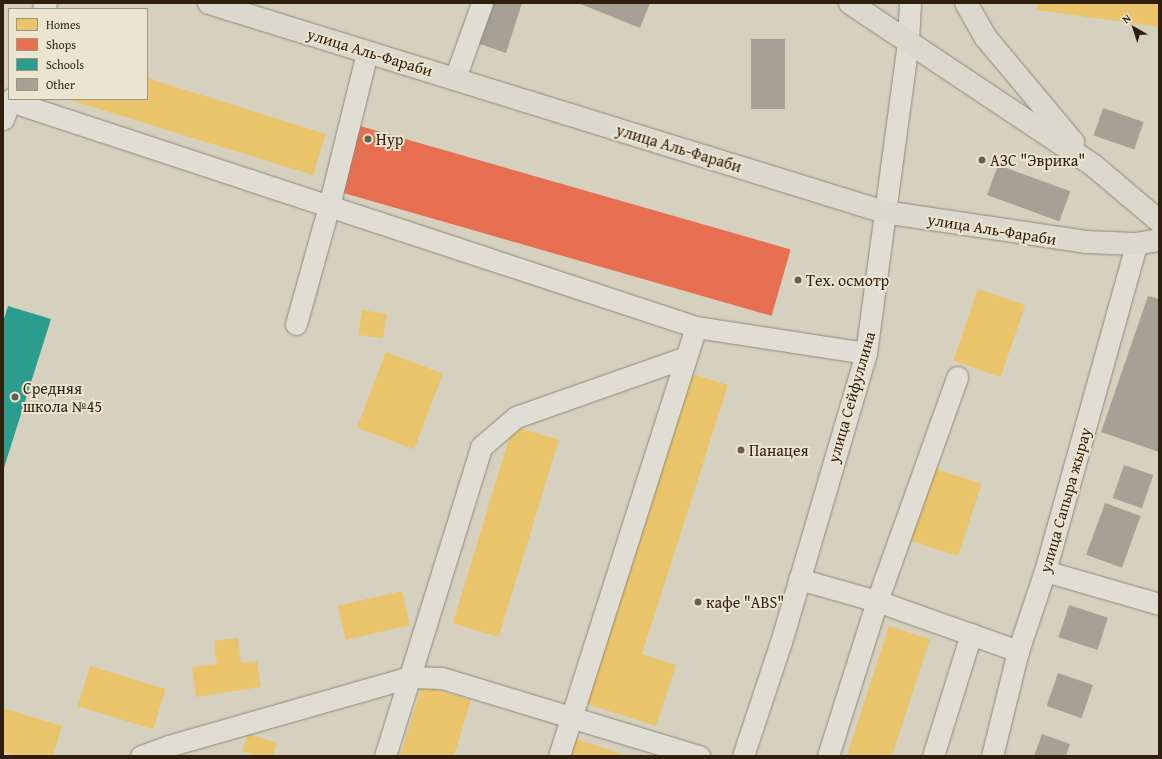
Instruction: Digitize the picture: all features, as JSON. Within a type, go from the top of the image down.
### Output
[{"type":"main road","name":"улица Аль-Фараби","points":[[209,3],[884,212],[1018,234],[1086,242],[1136,244],[1159,240]]},
{"type":"main road","points":[[850,3],[1094,166],[1159,221]]},
{"type":"main road","points":[[966,3],[986,38],[1094,166]]},
{"type":"street","points":[[454,78],[482,3]]},
{"type":"street","name":"улица Сейфуллина","points":[[743,756],[799,579],[866,353],[908,41],[910,3]]},
{"type":"street","points":[[296,324],[329,206],[367,52]]},
{"type":"street","points":[[8,106],[329,206],[696,327],[866,353]]},
{"type":"street","name":"улица Сапыра жырау","points":[[992,756],[1018,651],[1045,571],[1136,244]]},
{"type":"street","points":[[559,756],[696,327]]},
{"type":"street","points":[[385,756],[482,446],[516,417],[686,357]]},
{"type":"street","points":[[828,756],[877,601],[957,377]]},
{"type":"street","points":[[1045,571],[1159,604]]},
{"type":"street","points":[[799,579],[877,601],[1018,651]]},
{"type":"street","points":[[933,756],[971,634]]},
{"type":"street","points":[[141,756],[167,751],[410,677],[442,678],[572,716],[699,756]]},
{"type":"building: Homes","points":[[1038,3],[1159,3],[1159,27],[1037,10]]},
{"type":"building: Homes","points":[[148,78],[326,134],[313,175],[70,100],[148,100]]},
{"type":"building: Homes","points":[[978,289],[1025,305],[1001,377],[953,361]]},
{"type":"building: Homes","points":[[362,310],[387,314],[383,339],[358,335]]},
{"type":"building: Homes","points":[[386,352],[443,374],[414,449],[357,428]]},
{"type":"building: Homes","points":[[689,373],[728,385],[642,654],[676,665],[656,726],[584,703]]},
{"type":"building: Homes","points":[[513,426],[559,440],[499,637],[453,623]]},
{"type":"building: Homes","points":[[933,468],[982,484],[958,556],[910,540]]},
{"type":"building: Homes","points":[[402,591],[410,625],[346,640],[338,606]]},
{"type":"building: Homes","points":[[889,626],[930,639],[892,756],[847,756]]},
{"type":"building: Homes","points":[[238,638],[241,663],[257,661],[261,687],[196,697],[192,667],[217,664],[214,641]]},
{"type":"building: Homes","points":[[90,666],[166,689],[153,729],[78,706]]},
{"type":"building: Homes","points":[[422,685],[471,700],[454,756],[400,756]]},
{"type":"building: Homes","points":[[3,708],[62,726],[53,756],[17,756],[3,752]]},
{"type":"building: Homes","points":[[248,734],[277,743],[273,756],[258,756],[242,751]]},
{"type":"building: Homes","points":[[574,738],[627,756],[568,756]]},
{"type":"building: Shops","points":[[360,126],[791,249],[772,316],[341,192]]},
{"type":"building: Schools","name":"Средняя школа №45","points":[[8,306],[51,319],[3,471],[3,322]]},
{"type":"building: Other","points":[[491,3],[522,3],[506,53],[477,43]]},
{"type":"building: Other","points":[[578,3],[650,3],[640,28]]},
{"type":"building: Other","points":[[751,39],[785,39],[785,109],[751,109]]},
{"type":"building: Other","points":[[1103,108],[1144,122],[1134,149],[1094,135]]},
{"type":"building: Other","points":[[998,165],[1070,191],[1059,221],[987,195]]},
{"type":"building: Other","points":[[1148,296],[1159,299],[1159,452],[1101,432]]},
{"type":"building: Other","points":[[1124,465],[1153,475],[1142,508],[1113,498]]},
{"type":"building: Other","points":[[1105,503],[1141,516],[1122,568],[1086,555]]},
{"type":"building: Other","points":[[1069,605],[1108,618],[1097,650],[1058,637]]},
{"type":"building: Other","points":[[1058,673],[1093,685],[1082,718],[1047,706]]},
{"type":"building: Other","points":[[1042,734],[1070,744],[1066,756],[1034,756]]},
{"type":"place","name":"Нур","points":[[368,139]]},
{"type":"place","name":"АЗС \"Эврика\"","points":[[982,160]]},
{"type":"place","name":"Тех. осмотр","points":[[798,280]]},
{"type":"place","name":"Средняя школа №45","points":[[15,397]]},
{"type":"place","name":"Панацея","points":[[741,450]]},
{"type":"place","name":"кафе \"ABS\"","points":[[698,602]]}]
